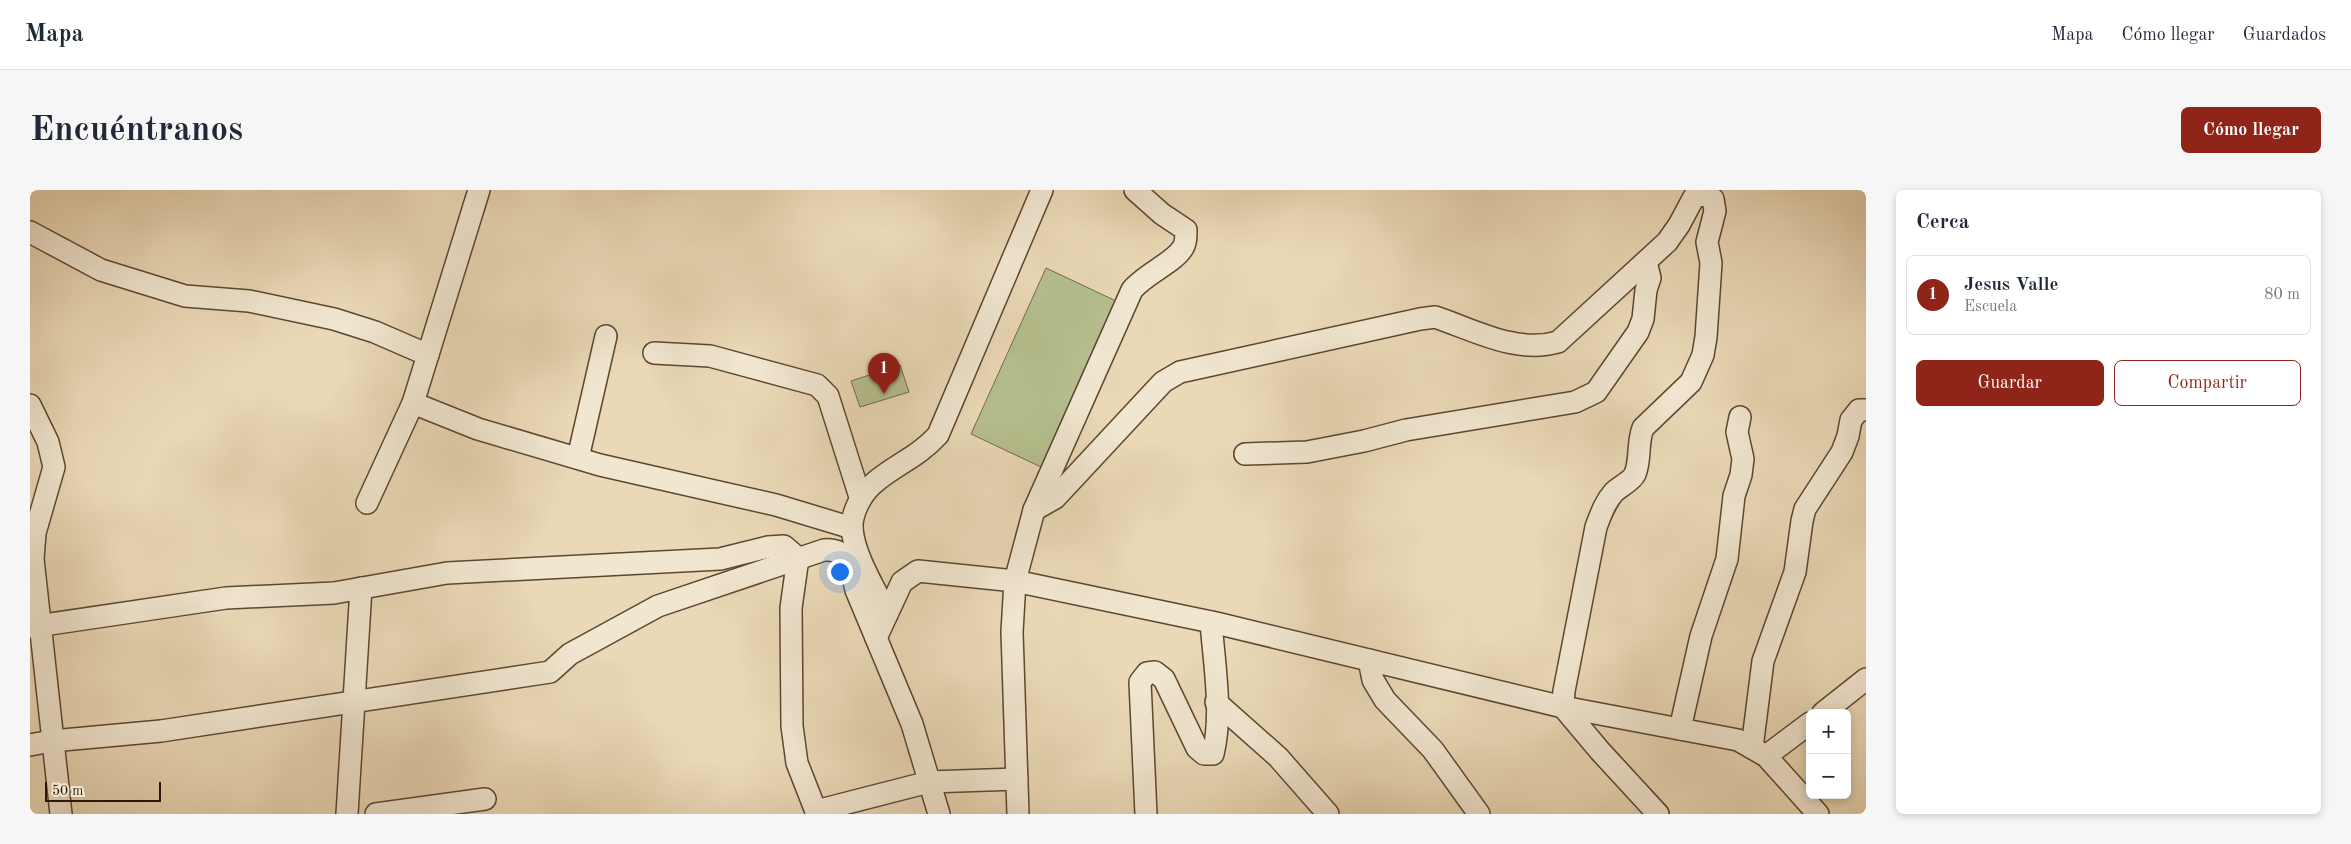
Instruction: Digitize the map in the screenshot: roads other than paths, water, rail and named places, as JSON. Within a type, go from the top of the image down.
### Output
[{"type":"street","points":[[367,504],[413,403],[479,190]]},
{"type":"street","points":[[887,614],[860,557],[852,528],[860,497],[875,482],[924,450],[938,435],[1042,190]]},
{"type":"street","points":[[1018,814],[1012,632],[1015,581],[1034,510],[1132,290],[1141,279],[1182,250],[1186,239],[1186,230],[1162,214],[1135,190]]},
{"type":"street","points":[[1034,510],[1056,498],[1163,382],[1180,372],[1420,318],[1435,318],[1520,346],[1548,345],[1558,342],[1667,242],[1679,225],[1690,197],[1702,194],[1713,199],[1715,211],[1707,242],[1711,263],[1703,355],[1691,382],[1643,428],[1639,437],[1638,466],[1634,477],[1615,491],[1606,502],[1596,527],[1564,690],[1563,707],[1600,751],[1658,814]]},
{"type":"street","points":[[30,232],[47,239],[101,270],[176,294],[249,300],[334,319],[375,332],[428,355]]},
{"type":"street","points":[[1245,454],[1307,452],[1364,441],[1406,430],[1575,402],[1589,396],[1596,392],[1638,332],[1643,319],[1650,278],[1646,262]]},
{"type":"street","points":[[578,458],[606,336]]},
{"type":"street","points":[[654,353],[710,356],[817,385],[828,396],[860,497]]},
{"type":"street","points":[[413,403],[478,429],[578,458],[776,504],[852,528]]},
{"type":"street","points":[[30,405],[48,442],[54,467],[35,533],[33,559],[35,626],[61,814]]},
{"type":"street","points":[[1759,752],[1763,661],[1795,572],[1802,521],[1806,509],[1842,452],[1851,420],[1859,410],[1866,410]]},
{"type":"street","points":[[1680,729],[1701,636],[1726,559],[1734,496],[1743,459],[1737,432],[1740,417]]},
{"type":"street","points":[[35,626],[226,598],[334,593],[447,574],[720,559],[768,547],[784,546],[798,558]]},
{"type":"street","points":[[30,745],[52,740],[160,731],[550,672],[570,654],[658,606],[798,558],[834,549],[845,555],[852,570],[856,590],[912,724],[939,814]]},
{"type":"street","points":[[798,558],[791,608],[792,726],[797,763],[816,813],[929,782],[1017,779]]},
{"type":"street","points":[[876,638],[902,582],[918,571],[1015,581],[1211,622],[1563,707],[1738,740],[1759,752],[1818,814]]},
{"type":"street","points":[[347,814],[361,588]]},
{"type":"street","points":[[1146,814],[1140,682],[1147,673],[1155,672],[1164,679],[1197,748],[1204,754],[1213,754],[1216,742],[1216,702],[1211,622]]},
{"type":"street","points":[[1369,660],[1373,680],[1385,700],[1433,750],[1479,814]]},
{"type":"street","points":[[1829,709],[1865,683]]},
{"type":"street","points":[[1216,702],[1278,757],[1328,814]]},
{"type":"street","points":[[1759,752],[1806,725]]},
{"type":"street","points":[[376,814],[485,799]]},
{"type":"place","name":"Jesus Valle","points":[[884,394]]}]
